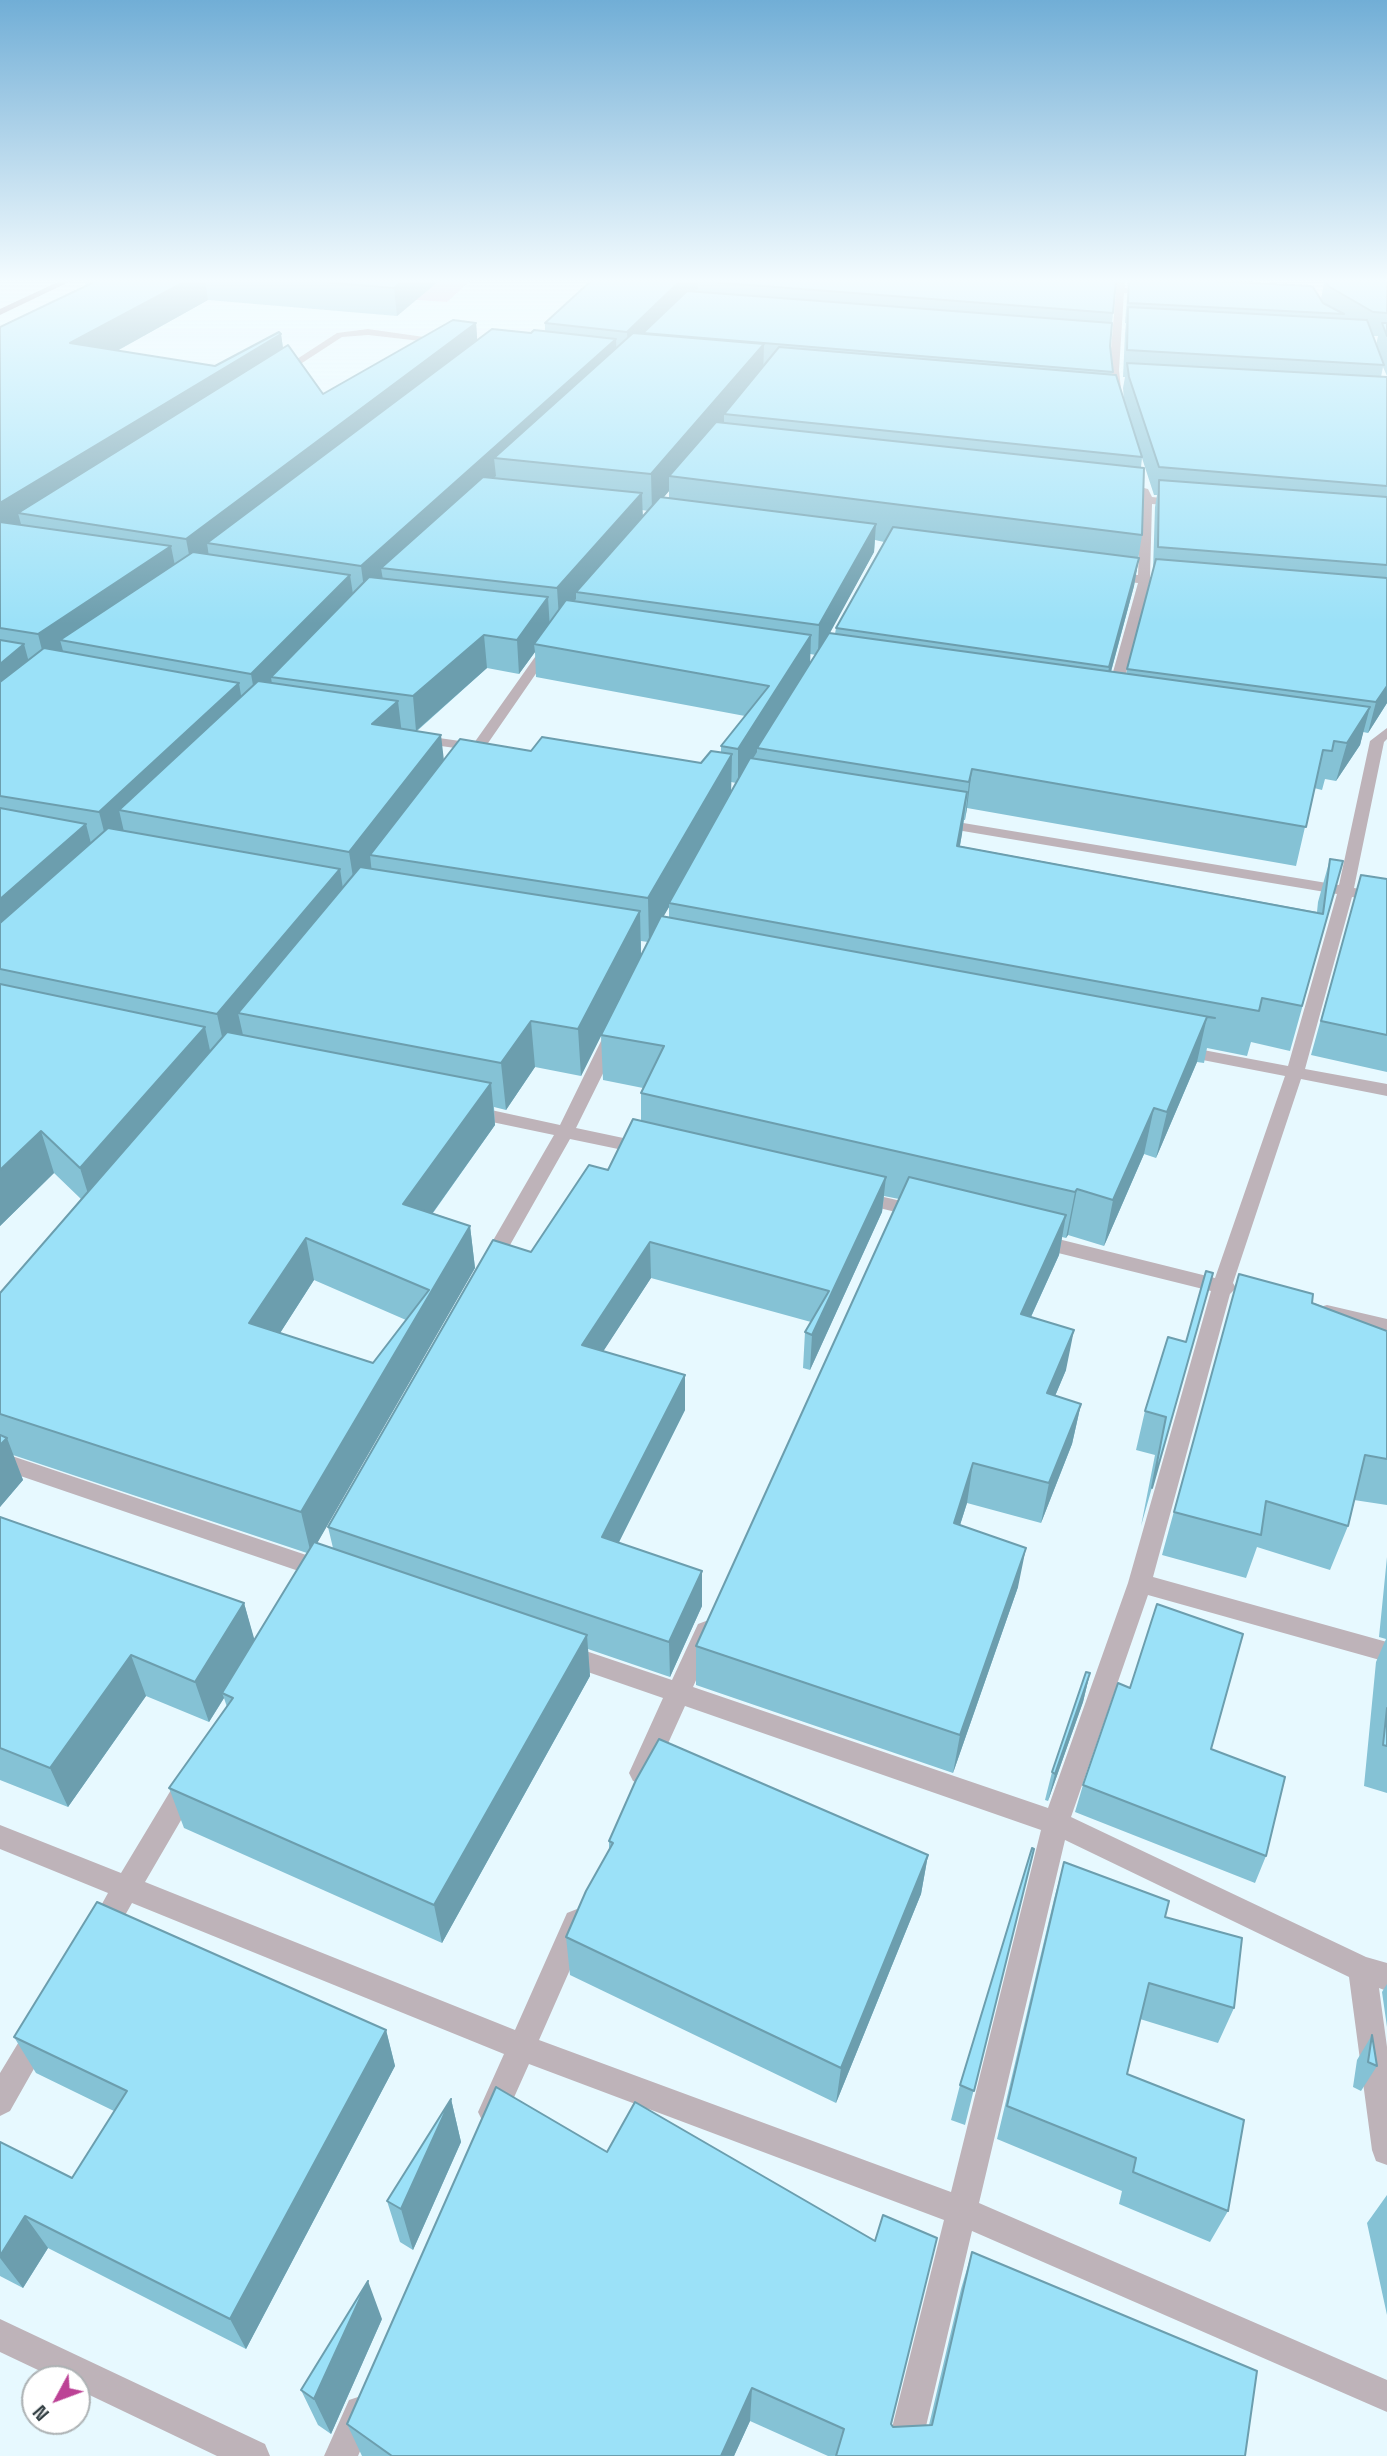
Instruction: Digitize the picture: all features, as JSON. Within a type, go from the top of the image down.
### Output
[{"type":"street","points":[[1116,395],[1121,416]]},
{"type":"street","points":[[1104,402],[1117,403]]},
{"type":"street","points":[[1110,705],[1144,581],[1147,500],[1140,476]]},
{"type":"street","points":[[1106,496],[1187,504]]},
{"type":"street","points":[[1090,574],[1185,584]]},
{"type":"street","points":[[462,770],[485,748],[556,636]]},
{"type":"street","points":[[397,736],[485,748]]},
{"type":"street","points":[[902,2456],[1056,1823],[1140,1583],[1222,1287],[1295,1072],[1346,891],[1379,738]]},
{"type":"street","points":[[922,820],[1387,898]]},
{"type":"street","points":[[478,1284],[566,1130],[620,1023]]},
{"type":"street","points":[[1159,1046],[1387,1090]]},
{"type":"street","points":[[446,1106],[659,1151]]},
{"type":"street","points":[[844,1194],[938,1216]]},
{"type":"street","points":[[886,1231],[897,1206]]},
{"type":"street","points":[[1019,1237],[1247,1293]]},
{"type":"street","points":[[1311,1308],[1387,1326]]},
{"type":"street","points":[[0,1460],[313,1575],[342,1578]]},
{"type":"street","points":[[313,1575],[330,1545]]},
{"type":"street","points":[[1140,1583],[1387,1652]]},
{"type":"street","points":[[633,1794],[717,1606]]},
{"type":"street","points":[[549,1649],[1056,1823],[1375,1973],[1387,2150]]},
{"type":"street","points":[[92,1947],[197,1769]]},
{"type":"street","points":[[0,1837],[522,2047],[961,2211],[1387,2396]]},
{"type":"street","points":[[482,2137],[588,1895]]},
{"type":"street","points":[[0,2101],[50,2018]]},
{"type":"street","points":[[0,2335],[253,2456]]},
{"type":"street","points":[[341,2456],[370,2392]]},
{"type":"building","points":[[0,395],[180,395],[0,503]]},
{"type":"building","points":[[208,395],[380,395],[186,539],[18,513]]},
{"type":"building","points":[[405,395],[554,395],[361,566],[207,543]]},
{"type":"building","points":[[564,395],[720,395],[651,474],[494,458]]},
{"type":"building","points":[[740,395],[1122,395],[1142,457],[724,414]]},
{"type":"building","points":[[1135,395],[1387,395],[1387,486],[1159,467]]},
{"type":"building","points":[[716,422],[1144,468],[1142,535],[669,476]]},
{"type":"building","points":[[483,477],[642,493],[557,588],[381,568]]},
{"type":"building","points":[[1159,480],[1387,497],[1387,565],[1158,547]]},
{"type":"building","points":[[660,497],[876,524],[819,625],[576,592]]},
{"type":"building","points":[[0,522],[171,546],[38,634],[0,628]]},
{"type":"building","points":[[893,527],[1139,558],[1109,667],[836,628]]},
{"type":"building","points":[[193,552],[350,575],[251,674],[60,640]]},
{"type":"building","points":[[1156,559],[1387,578],[1387,686],[1376,702],[1127,669]]},
{"type":"building","points":[[369,577],[548,597],[517,640],[484,635],[413,696],[271,677]]},
{"type":"building","points":[[566,600],[811,635],[738,749],[721,746],[769,686],[534,644]]},
{"type":"building","points":[[829,633],[1370,707],[1347,743],[1334,741],[1332,751],[1323,750],[1306,827],[972,769],[969,782],[757,748]]},
{"type":"building","points":[[0,640],[24,644],[0,664]]},
{"type":"building","points":[[44,648],[239,683],[99,812],[0,796],[0,682]]},
{"type":"building","points":[[258,681],[398,701],[372,724],[441,735],[349,852],[119,810]]},
{"type":"building","points":[[542,737],[701,763],[711,751],[732,754],[648,898],[370,855],[460,739],[531,751]]},
{"type":"building","points":[[750,758],[967,792],[957,846],[1323,914],[1330,859],[1343,861],[1302,1006],[1262,998],[1259,1011],[669,903]]},
{"type":"building","points":[[0,808],[86,824],[0,899]]},
{"type":"building","points":[[108,828],[340,869],[217,1014],[0,969],[0,923]]},
{"type":"building","points":[[360,867],[640,911],[578,1029],[531,1021],[501,1063],[238,1013]]},
{"type":"building","points":[[1361,875],[1387,879],[1387,1035],[1321,1021]]},
{"type":"building","points":[[661,916],[1215,1018],[1207,1017],[1167,1112],[1154,1108],[1113,1200],[1077,1189],[1075,1192],[641,1093],[664,1046],[601,1035]]},
{"type":"building","points":[[0,984],[205,1027],[80,1168],[41,1131],[0,1170]]},
{"type":"building","points":[[227,1032],[491,1083],[403,1204],[470,1226],[301,1512],[0,1414],[0,1293]],"holes":[[[306,1238],[429,1290],[373,1363],[249,1323]]]},
{"type":"building","points":[[633,1119],[886,1177],[812,1335],[805,1332],[829,1291],[650,1242],[582,1345],[685,1375],[602,1537],[702,1571],[669,1642],[328,1527],[493,1240],[531,1252],[589,1165],[608,1170]]},
{"type":"building","points":[[909,1177],[1066,1215],[1021,1314],[1074,1330],[1047,1393],[1081,1404],[1049,1483],[973,1463],[954,1523],[1026,1548],[960,1735],[696,1646]]},
{"type":"building","points":[[1206,1271],[1213,1273],[1152,1488],[1166,1417],[1145,1411],[1168,1337],[1186,1342]]},
{"type":"building","points":[[1239,1274],[1313,1294],[1312,1303],[1387,1331],[1387,1459],[1365,1455],[1348,1526],[1266,1501],[1261,1535],[1174,1512]]},
{"type":"building","points":[[0,1435],[7,1438],[0,1445]]},
{"type":"building","points":[[0,1517],[244,1603],[195,1682],[131,1655],[50,1768],[0,1748]]},
{"type":"building","points":[[314,1542],[587,1635],[434,1905],[169,1788],[233,1698],[222,1693]]},
{"type":"building","points":[[1157,1604],[1243,1634],[1211,1749],[1285,1777],[1266,1856],[1083,1785],[1118,1683],[1130,1688]]},
{"type":"building","points":[[1086,1672],[1090,1673],[1055,1774],[1052,1772]]},
{"type":"building","points":[[1387,1708],[1387,1746],[1383,1745]]},
{"type":"building","points":[[659,1739],[928,1855],[841,2068],[566,1937],[586,1891],[613,1843],[609,1841],[636,1780]]},
{"type":"building","points":[[1032,1848],[1034,1849],[974,2091],[960,2085]]},
{"type":"building","points":[[1064,1862],[1169,1901],[1165,1917],[1242,1938],[1234,2008],[1149,1983],[1127,2074],[1244,2120],[1228,2211],[1133,2172],[1136,2158],[1007,2106]]},
{"type":"building","points":[[97,1902],[386,2030],[230,2319],[25,2216],[0,2256],[0,2142],[72,2178],[127,2091],[14,2037]]},
{"type":"building","points":[[1372,2035],[1377,2066],[1368,2062]]},
{"type":"building","points":[[496,2087],[607,2152],[635,2102],[875,2241],[883,2215],[937,2238],[891,2424],[893,2427],[932,2425],[972,2252],[1257,2371],[1245,2456],[836,2456],[844,2429],[752,2388],[721,2456],[392,2456],[347,2424]]},
{"type":"building","points":[[451,2099],[401,2209],[387,2201]]},
{"type":"building","points":[[368,2281],[314,2399],[301,2390]]}]
